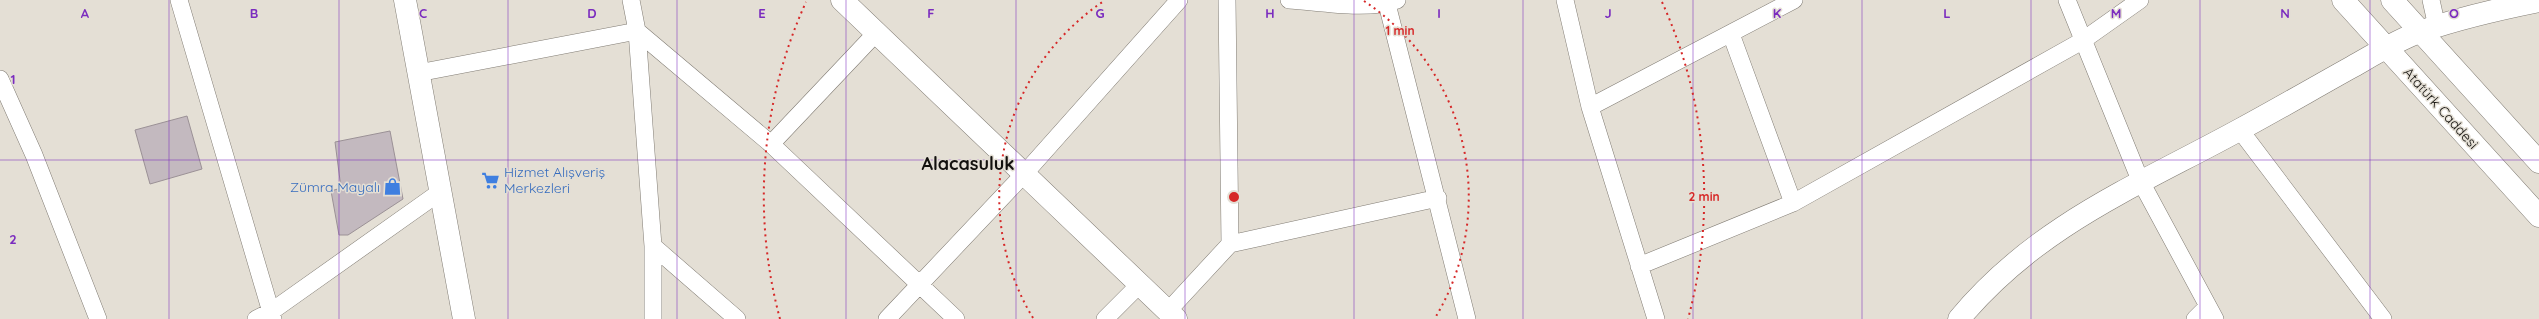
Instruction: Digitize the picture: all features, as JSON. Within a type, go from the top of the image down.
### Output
[{"type":"main road","points":[[405,0],[464,319]]},
{"type":"main road","points":[[842,0],[1025,173],[1172,315]]},
{"type":"main road","name":"Atatürk Caddesi","points":[[2343,0],[2539,216]]},
{"type":"main road","points":[[2392,0],[2429,29],[2539,162]]},
{"type":"main road","points":[[1959,319],[1983,290],[2062,226],[2140,180],[2240,130],[2387,47],[2429,29],[2486,12],[2539,1]]},
{"type":"street","points":[[179,0],[272,315]]},
{"type":"street","points":[[630,0],[637,31],[653,246],[653,319]]},
{"type":"street","points":[[887,319],[1025,173],[1178,0]]},
{"type":"street","points":[[1227,0],[1230,244]]},
{"type":"street","points":[[1289,0],[1382,2],[1438,198],[1467,319]]},
{"type":"street","points":[[1565,0],[1590,107],[1656,319]]},
{"type":"street","points":[[1590,107],[1794,0]]},
{"type":"street","points":[[2067,0],[2082,41],[2140,180],[2206,315]]},
{"type":"street","points":[[1639,266],[1793,203],[2082,41],[2140,0]]},
{"type":"street","points":[[2429,29],[2432,0]]},
{"type":"street","points":[[418,73],[637,31]]},
{"type":"street","points":[[637,31],[771,144],[921,284],[956,319]]},
{"type":"street","points":[[771,144],[876,33]]},
{"type":"street","points":[[1731,34],[1793,203]]},
{"type":"street","points":[[0,79],[34,155],[98,319]]},
{"type":"street","points":[[2240,130],[2384,319]]},
{"type":"street","points":[[256,319],[272,315],[440,192]]},
{"type":"street","points":[[1172,315],[1230,244],[1438,198]]},
{"type":"street","points":[[653,246],[737,319]]},
{"type":"street","points":[[1105,319],[1140,284]]},
{"type":"building","points":[[187,116],[202,169],[150,184],[135,130]]},
{"type":"building","points":[[390,131],[403,199],[348,235],[339,235],[331,191],[341,188],[335,142]]},
{"type":"place","name":"Hizmet Alışveriş Merkezleri","points":[[491,180]]},
{"type":"place","name":"Zümra Mayalı","points":[[393,187]]},
{"type":"district","name":"Alacasuluk","points":[[968,163]]}]
